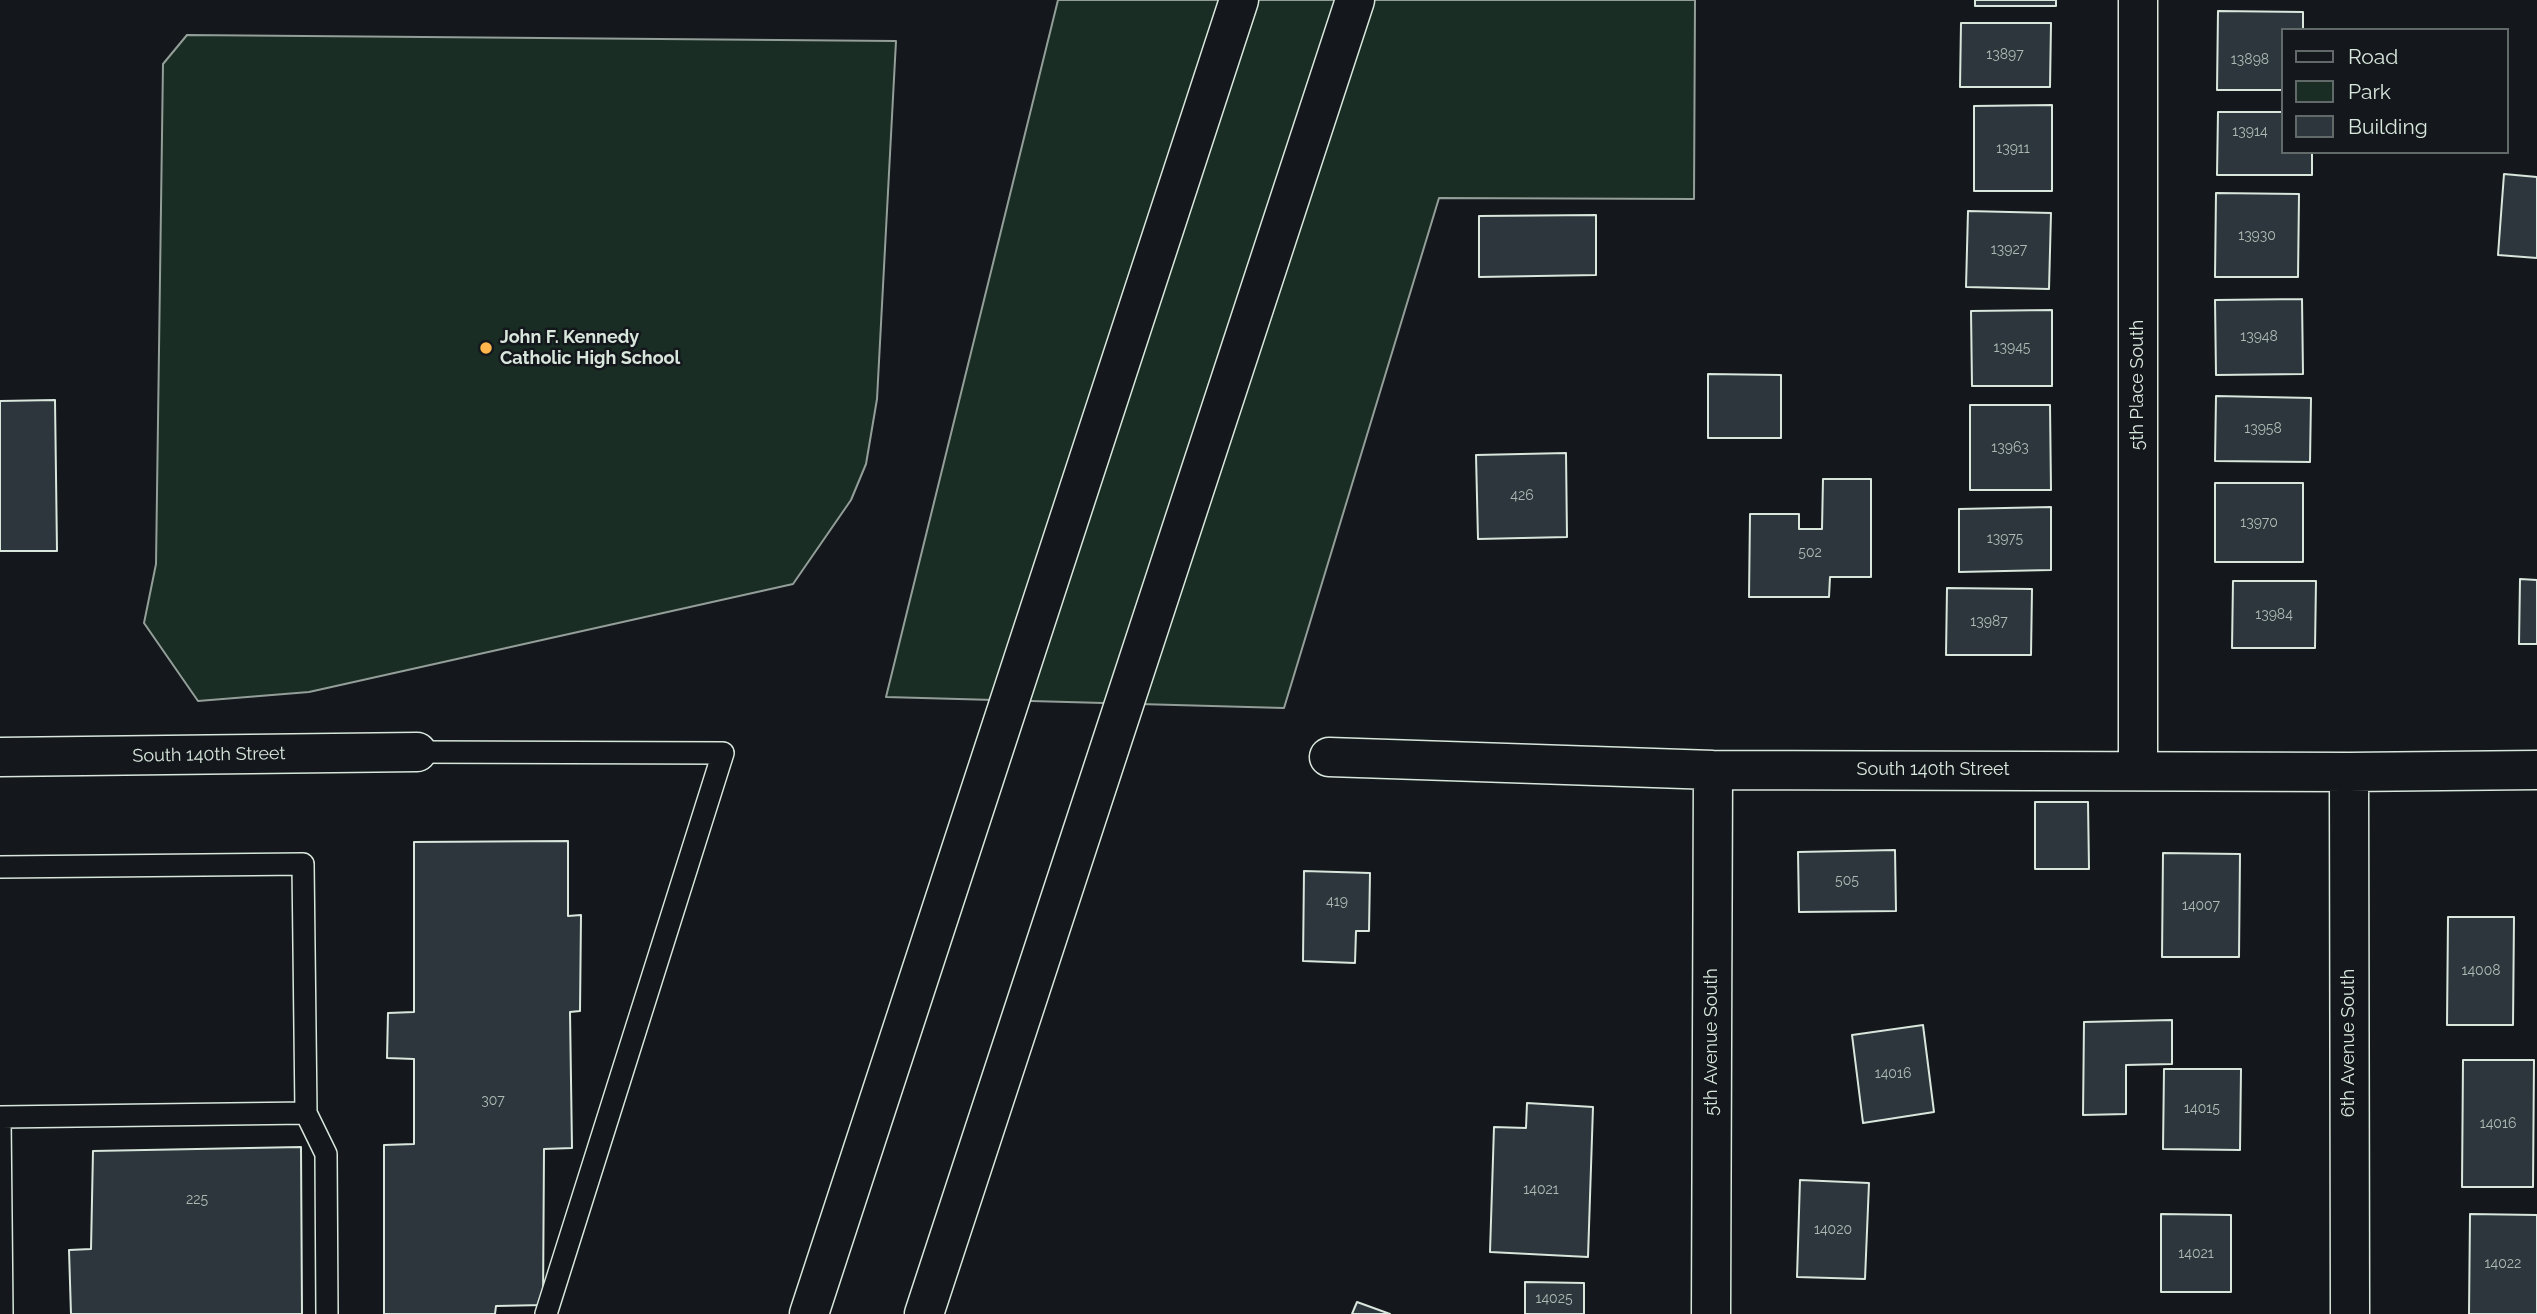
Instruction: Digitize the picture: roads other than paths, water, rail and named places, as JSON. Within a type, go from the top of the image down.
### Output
[{"type":"main road","points":[[809,1314],[1239,0]]},
{"type":"main road","points":[[924,1314],[1355,0]]},
{"type":"main road","name":"5th Place South","points":[[2138,0],[2138,769]]},
{"type":"main road","name":"South 140th Street","points":[[0,757],[418,752]]},
{"type":"main road","name":"South 140th Street","points":[[1329,757],[1713,770],[2537,770]]},
{"type":"main road","name":"5th Avenue South","points":[[1711,1314],[1713,770]]},
{"type":"main road","name":"6th Avenue South","points":[[2349,772],[2350,1314]]},
{"type":"lane","points":[[418,752],[723,753],[546,1314]]},
{"type":"lane","points":[[0,867],[303,864],[306,1113],[326,1154],[327,1314]]},
{"type":"lane","points":[[2,1314],[0,1117],[306,1113]]},
{"type":"place","name":"John F. Kennedy Catholic High School","points":[[486,348]]}]
